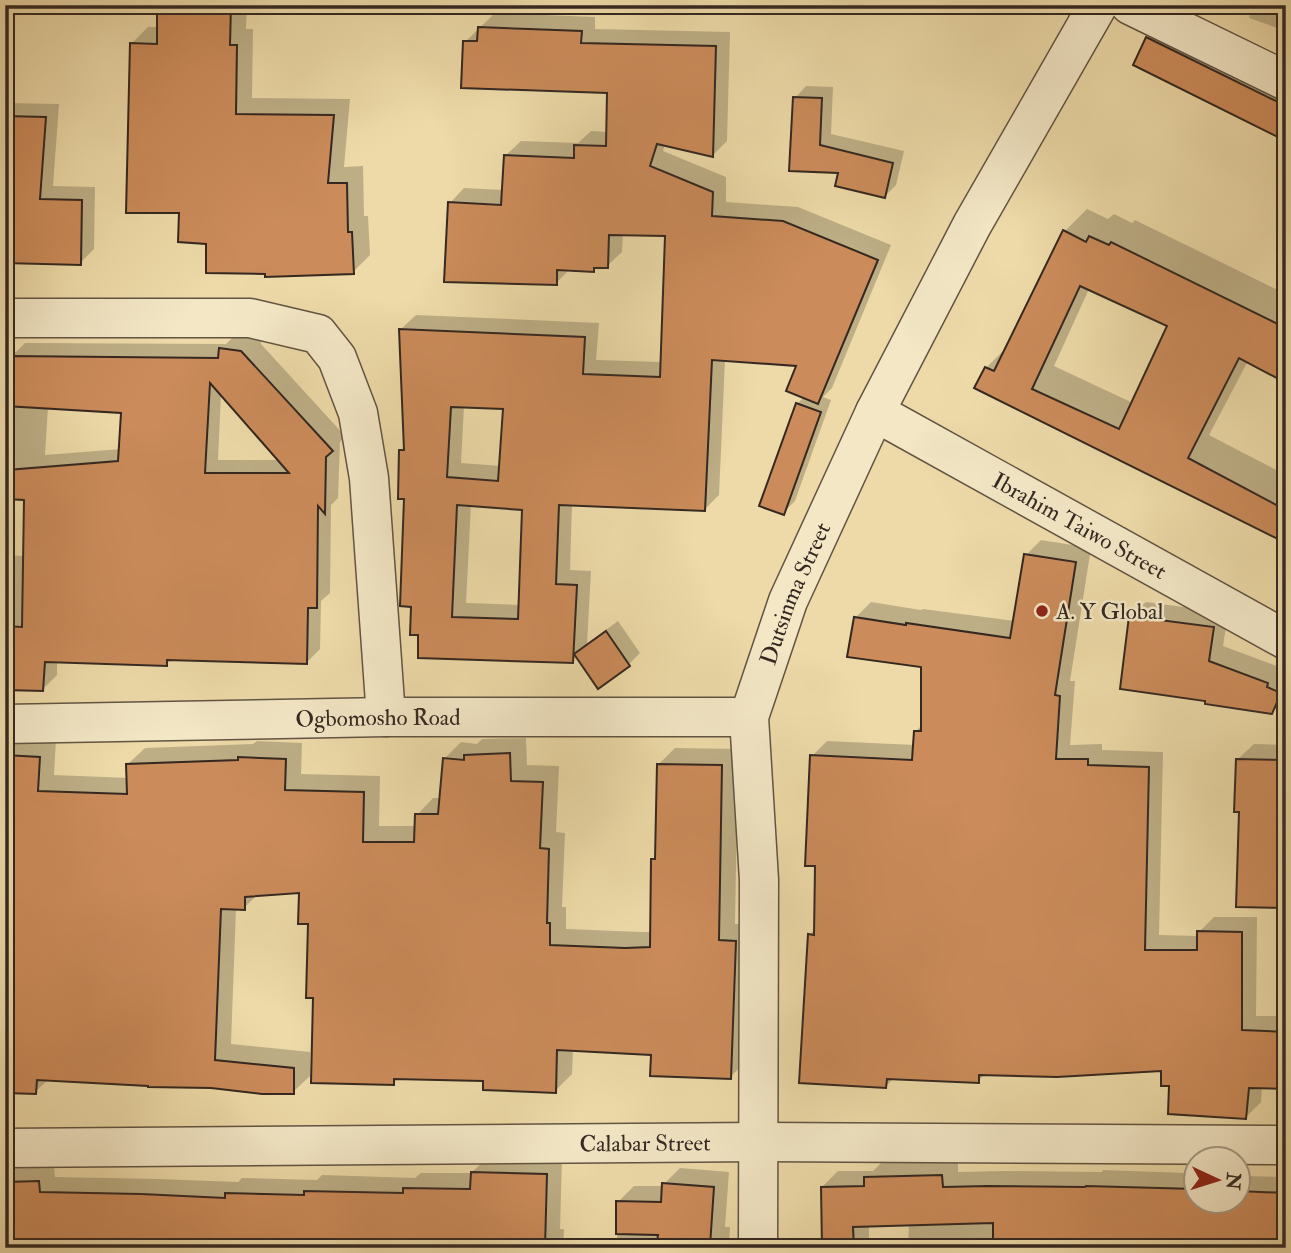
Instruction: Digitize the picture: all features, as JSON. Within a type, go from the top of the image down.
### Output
[{"type":"street","name":"Dutsinma Street","points":[[758,1248],[759,880],[750,717],[788,601],[875,412],[972,225],[1098,5]]},
{"type":"street","points":[[1130,5],[1286,81]]},
{"type":"street","points":[[5,318],[250,318],[318,334],[337,358],[358,413],[369,478],[386,717]]},
{"type":"street","name":"Ibrahim Taiwo Street","points":[[875,412],[1286,640]]},
{"type":"street","name":"Ogbomosho Road","points":[[5,724],[386,717],[750,717]]},
{"type":"street","name":"Calabar Street","points":[[5,1148],[759,1142],[1286,1144]]},
{"type":"building","points":[[157,5],[231,5],[230,45],[237,45],[236,114],[334,115],[328,183],[347,183],[348,232],[352,232],[354,274],[265,277],[265,274],[206,273],[206,244],[178,242],[179,213],[126,213],[130,43],[157,44]]},
{"type":"building","points":[[478,27],[582,31],[581,43],[716,46],[713,157],[657,144],[650,166],[713,192],[712,216],[783,221],[878,260],[818,404],[786,391],[796,366],[712,360],[705,511],[559,505],[556,584],[577,585],[573,663],[418,658],[418,635],[410,635],[411,607],[400,606],[404,499],[398,499],[399,450],[404,450],[399,329],[585,337],[583,374],[660,377],[665,236],[609,235],[608,268],[594,268],[594,272],[557,270],[557,285],[444,282],[448,202],[501,205],[504,155],[574,158],[574,145],[606,146],[607,93],[461,88],[463,41],[477,41]],"holes":[[[451,407],[503,409],[498,481],[447,477]],[[457,505],[522,510],[518,619],[452,617]]]},
{"type":"building","points":[[1146,37],[1276,101],[1286,103],[1286,141],[1133,65]]},
{"type":"building","points":[[793,97],[822,98],[820,145],[893,163],[885,198],[835,186],[838,173],[789,171]]},
{"type":"building","points":[[5,116],[46,117],[40,199],[82,200],[81,265],[5,263]]},
{"type":"building","points":[[1063,230],[1086,242],[1089,236],[1109,245],[1111,242],[1286,328],[1286,383],[1239,358],[1188,458],[1286,510],[1286,543],[974,388],[985,367],[994,371]],"holes":[[[1080,286],[1167,326],[1119,429],[1032,389]]]},
{"type":"building","points":[[219,348],[241,351],[333,451],[326,457],[325,514],[318,506],[317,608],[308,608],[307,664],[167,660],[167,666],[45,662],[43,691],[5,690],[5,626],[22,627],[24,500],[6,499],[7,470],[118,461],[121,413],[5,406],[9,356],[218,358]],"holes":[[[210,383],[289,473],[205,473]]]},
{"type":"building","points":[[796,403],[821,412],[784,515],[759,506]]},
{"type":"building","points":[[1024,554],[1076,562],[1055,695],[1060,696],[1056,759],[1088,759],[1088,765],[1149,767],[1145,950],[1197,950],[1197,931],[1242,932],[1242,1030],[1286,1032],[1286,1089],[1249,1088],[1246,1119],[1168,1114],[1169,1086],[1161,1086],[1161,1071],[1057,1077],[979,1075],[979,1083],[887,1079],[886,1088],[799,1083],[808,934],[814,935],[815,866],[805,866],[810,755],[912,760],[914,731],[921,731],[921,667],[847,657],[854,617],[1010,638]]},
{"type":"building","points":[[1129,616],[1214,627],[1209,661],[1268,683],[1267,687],[1281,693],[1272,714],[1120,689]]},
{"type":"building","points":[[606,631],[630,666],[598,689],[574,654]]},
{"type":"building","points":[[510,753],[511,781],[543,782],[540,848],[549,849],[547,923],[550,923],[550,945],[650,947],[651,859],[655,859],[657,764],[722,765],[719,940],[736,941],[731,1079],[650,1076],[651,1055],[557,1050],[556,1093],[483,1090],[483,1081],[394,1079],[394,1085],[311,1083],[313,998],[306,998],[308,924],[298,924],[299,893],[245,897],[245,910],[221,909],[215,1060],[294,1068],[294,1094],[37,1080],[36,1094],[5,1093],[5,755],[40,757],[38,791],[127,794],[126,764],[238,760],[238,757],[286,759],[285,790],[364,792],[363,842],[414,842],[415,814],[438,814],[443,758],[464,760],[464,755]]},
{"type":"building","points":[[1236,759],[1286,760],[1286,908],[1236,907],[1239,812],[1234,812]]},
{"type":"building","points":[[471,1172],[547,1174],[545,1248],[5,1248],[5,1182],[39,1181],[40,1192],[225,1198],[225,1193],[304,1195],[304,1191],[403,1193],[403,1188],[470,1189]]},
{"type":"building","points":[[942,1175],[943,1187],[1182,1189],[1182,1214],[1252,1214],[1252,1192],[1286,1193],[1286,1248],[1127,1248],[1062,1245],[1062,1248],[993,1248],[993,1223],[853,1227],[854,1248],[822,1248],[821,1187],[864,1186],[864,1177]]},
{"type":"building","points":[[662,1183],[714,1187],[710,1246],[657,1242],[658,1235],[616,1234],[616,1201],[661,1202]]},
{"type":"place","name":"A. Y Global","points":[[1042,611]]}]
